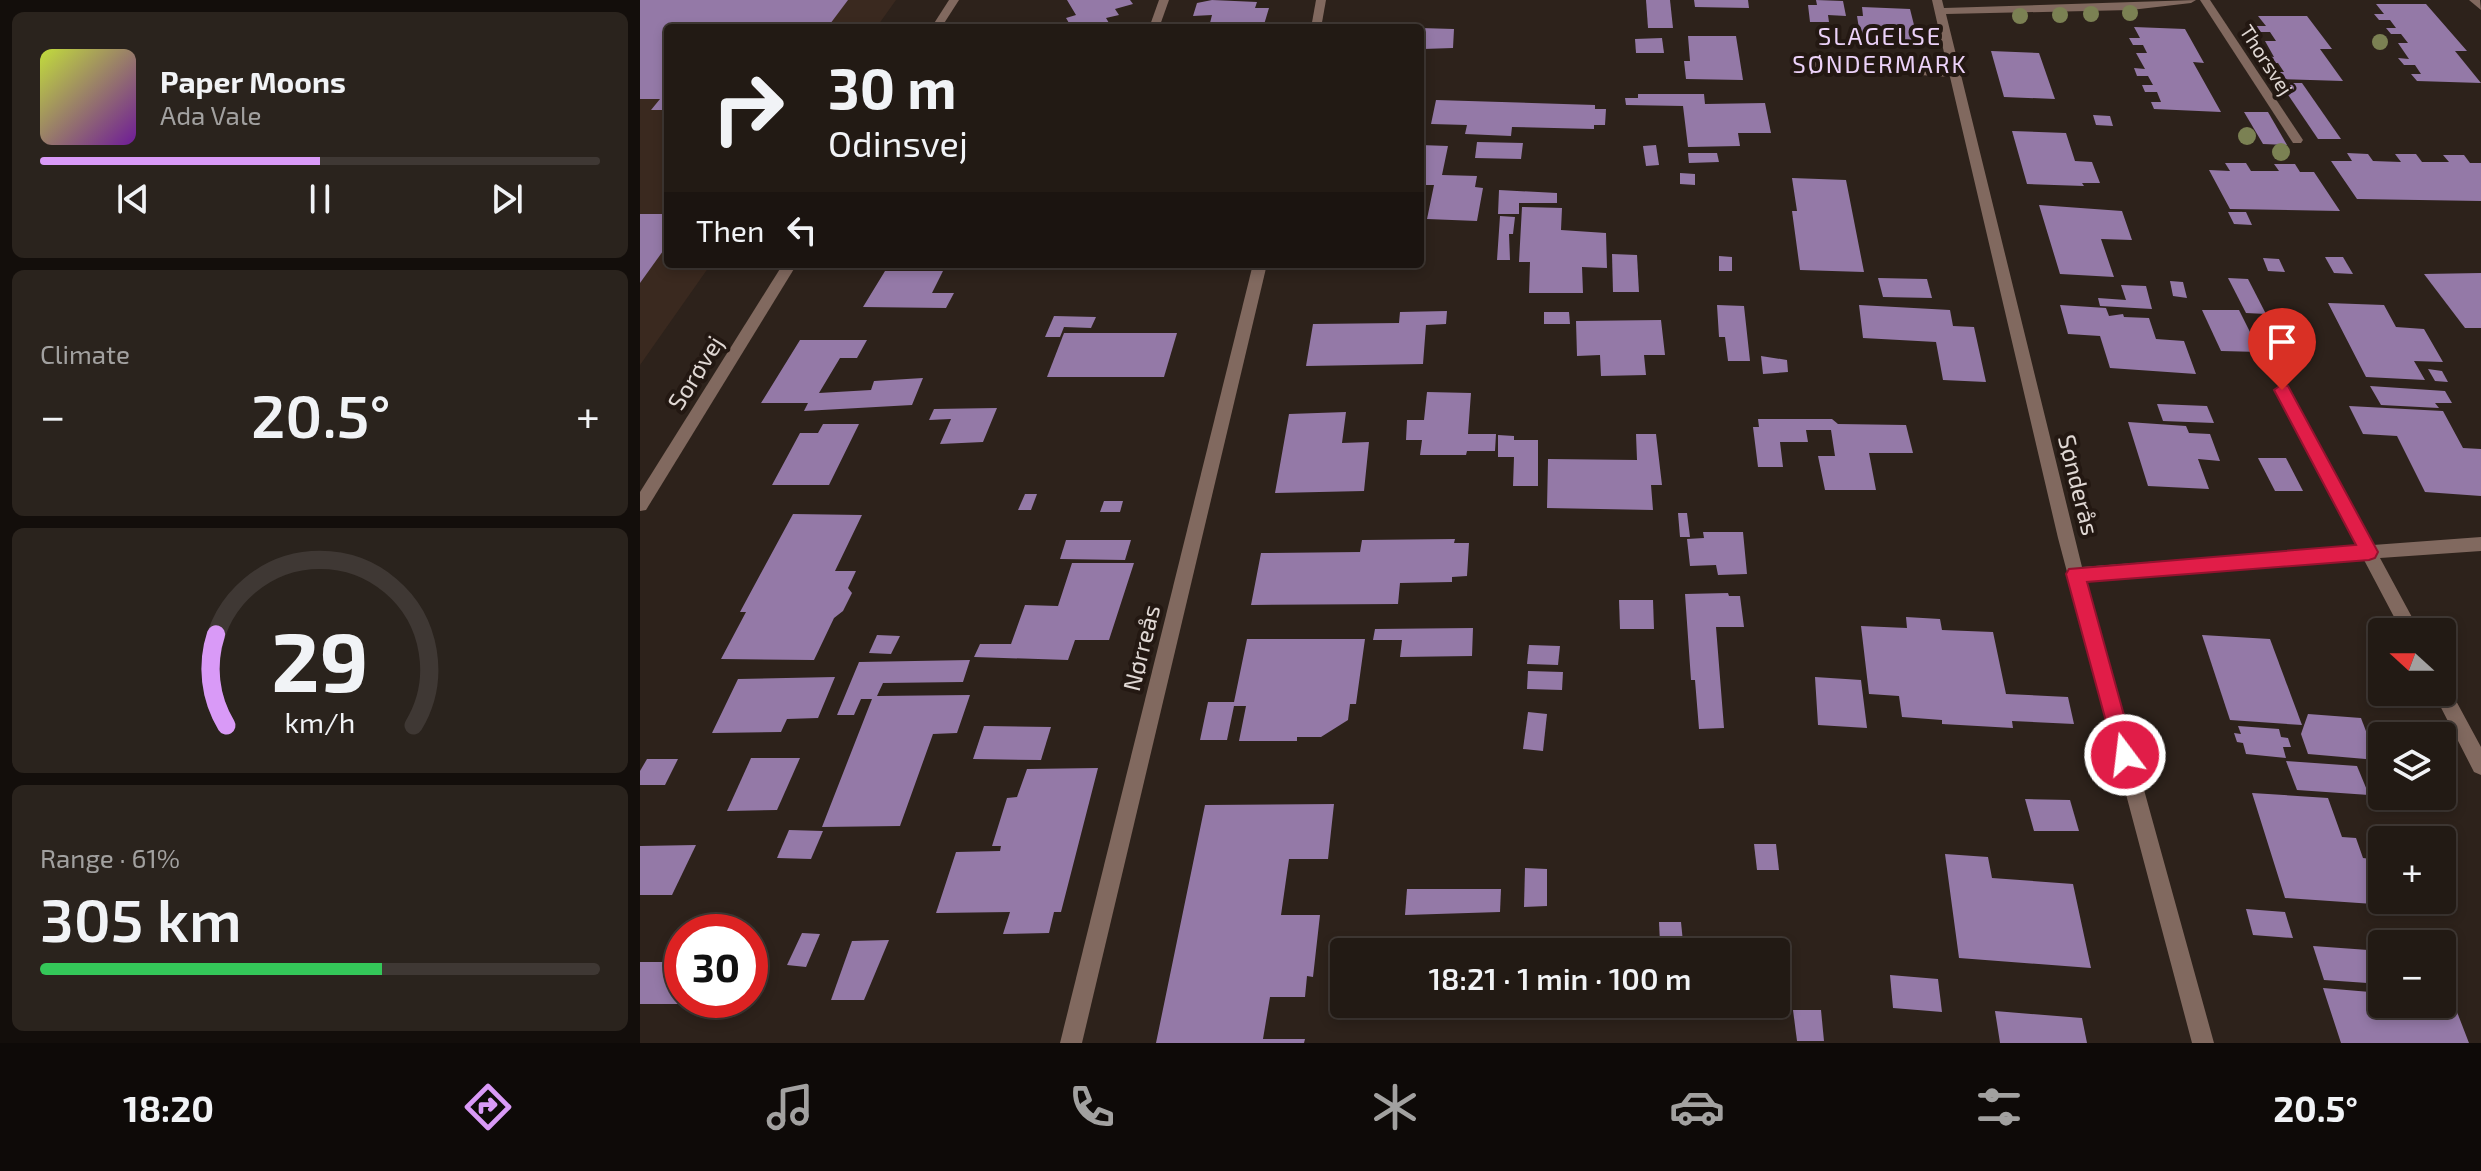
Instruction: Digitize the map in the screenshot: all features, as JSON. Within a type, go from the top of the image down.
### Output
[{"type":"street","points":[[939,24],[954,0]]},
{"type":"street","points":[[1155,24],[1164,0]]},
{"type":"street","points":[[1317,24],[1321,0]]},
{"type":"street","points":[[1938,6],[2131,7],[2183,0]]},
{"type":"street","name":"Thorsvej","points":[[2205,0],[2297,140]]},
{"type":"street","points":[[2474,0],[2481,7]]},
{"type":"street","name":"Sønderås","points":[[1938,6],[2076,574],[2203,1043]]},
{"type":"street","points":[[1799,64],[1953,74]]},
{"type":"street","name":"Sorøvej","points":[[640,505],[788,268]]},
{"type":"street","name":"Nørreås","points":[[1071,1043],[1259,268]]},
{"type":"street","points":[[2282,390],[2404,618]]},
{"type":"street","points":[[2076,574],[2481,544]]},
{"type":"street","points":[[2449,706],[2481,766]]},
{"type":"shaded area","points":[[640,0],[896,0],[879,24],[664,24],[664,268],[708,268],[640,365]]},
{"type":"building","points":[[640,0],[848,0],[830,24],[664,24],[664,110],[651,110],[660,99],[640,99]]},
{"type":"building","points":[[1067,0],[1130,0],[1133,4],[1115,9],[1119,15],[1106,18],[1110,24],[1070,24],[1066,18],[1076,15]]},
{"type":"building","points":[[1212,0],[1257,2],[1255,8],[1269,8],[1264,24],[1224,24],[1210,23],[1212,15],[1193,16],[1197,3]]},
{"type":"building","points":[[1646,0],[1670,0],[1673,28],[1648,28]]},
{"type":"building","points":[[1694,0],[1748,0],[1749,8],[1695,7]]},
{"type":"building","points":[[1816,0],[1843,1],[1846,16],[1828,15],[1829,22],[1810,22],[1808,5],[1817,5]]},
{"type":"building","points":[[2376,4],[2426,4],[2467,51],[2455,51],[2481,83],[2417,81],[2411,74],[2421,74],[2415,65],[2404,65],[2398,58],[2409,59],[2398,43],[2408,43],[2401,34],[2391,34],[2386,28],[2396,28],[2390,20],[2379,20],[2374,14],[2384,14]]},
{"type":"building","points":[[1862,7],[1910,9],[1917,37],[1911,37],[1913,47],[1883,46],[1882,36],[1860,35],[1857,16],[1863,16]]},
{"type":"building","points":[[2258,16],[2307,16],[2332,49],[2320,49],[2343,81],[2279,79],[2274,72],[2284,72],[2278,63],[2268,63],[2264,56],[2274,57],[2265,41],[2276,41],[2270,32],[2259,32],[2255,26],[2266,26]]},
{"type":"building","points":[[2134,27],[2185,29],[2204,63],[2193,62],[2221,112],[2154,109],[2151,102],[2161,102],[2157,92],[2145,92],[2142,85],[2153,85],[2148,76],[2137,76],[2134,68],[2145,69],[2136,53],[2147,53],[2143,45],[2133,45],[2129,38],[2140,38]]},
{"type":"building","points":[[1424,28],[1454,29],[1453,48],[1424,49]]},
{"type":"building","points":[[1688,36],[1736,36],[1743,80],[1686,79],[1684,61],[1690,61]]},
{"type":"building","points":[[1662,38],[1664,53],[1636,53],[1635,39]]},
{"type":"building","points":[[1991,51],[2039,53],[2055,99],[2004,97]]},
{"type":"building","points":[[2280,83],[2302,83],[2341,139],[2318,139]]},
{"type":"building","points":[[1638,94],[1704,94],[1705,104],[1765,103],[1771,133],[1738,133],[1740,146],[1688,147],[1683,106],[1626,105],[1625,98],[1638,98]]},
{"type":"building","points":[[1436,100],[1595,105],[1595,109],[1606,109],[1605,125],[1594,125],[1594,129],[1512,127],[1511,136],[1465,134],[1467,125],[1431,124]]},
{"type":"building","points":[[2244,112],[2268,112],[2287,145],[2263,144]]},
{"type":"building","points":[[2093,115],[2110,116],[2113,126],[2096,125]]},
{"type":"building","points":[[2012,131],[2066,133],[2075,161],[2092,162],[2100,183],[2082,183],[2084,186],[2027,184]]},
{"type":"building","points":[[1477,142],[1523,143],[1521,159],[1475,158]]},
{"type":"building","points":[[1424,145],[1448,146],[1442,175],[1477,176],[1475,187],[1483,188],[1477,221],[1427,219],[1434,185],[1424,185]]},
{"type":"building","points":[[1656,145],[1659,165],[1646,166],[1643,146]]},
{"type":"building","points":[[1688,153],[1717,153],[1719,162],[1689,163]]},
{"type":"building","points":[[2347,153],[2368,154],[2373,161],[2401,162],[2395,154],[2416,154],[2422,162],[2449,162],[2443,155],[2464,155],[2470,163],[2481,163],[2481,201],[2357,199],[2331,161],[2352,161]]},
{"type":"building","points":[[2225,163],[2246,163],[2251,171],[2279,171],[2274,164],[2295,164],[2300,172],[2314,172],[2340,211],[2230,209],[2209,170],[2230,171]]},
{"type":"building","points":[[1680,173],[1695,174],[1695,185],[1680,184]]},
{"type":"building","points":[[1792,178],[1846,180],[1864,272],[1800,270],[1792,211],[1797,211]]},
{"type":"building","points":[[1499,190],[1557,193],[1557,203],[1519,203],[1519,214],[1498,214]]},
{"type":"building","points":[[2039,205],[2122,211],[2132,240],[2101,239],[2114,277],[2060,274]]},
{"type":"building","points":[[1522,207],[1562,208],[1561,230],[1606,233],[1607,268],[1582,267],[1583,293],[1529,293],[1530,262],[1519,262]]},
{"type":"building","points":[[2228,212],[2246,212],[2252,225],[2234,224]]},
{"type":"building","points":[[640,214],[664,214],[664,250],[640,283]]},
{"type":"building","points":[[1500,216],[1515,217],[1513,234],[1509,234],[1510,260],[1497,260]]},
{"type":"building","points":[[1612,254],[1637,255],[1639,292],[1613,292]]},
{"type":"building","points":[[1719,256],[1732,257],[1732,271],[1719,271]]},
{"type":"building","points":[[2325,257],[2343,257],[2353,274],[2334,273]]},
{"type":"building","points":[[2263,258],[2279,259],[2285,272],[2268,271]]},
{"type":"building","points":[[885,271],[943,271],[932,293],[954,293],[946,308],[863,307]]},
{"type":"building","points":[[2481,273],[2481,328],[2465,328],[2424,274]]},
{"type":"building","points":[[1878,278],[1927,279],[1932,298],[1883,297]]},
{"type":"building","points":[[2228,278],[2248,279],[2266,314],[2246,313]]},
{"type":"building","points":[[2170,281],[2183,282],[2187,298],[2173,296]]},
{"type":"building","points":[[2121,285],[2146,286],[2152,309],[2100,306],[2098,298],[2126,300]]},
{"type":"building","points":[[2328,303],[2384,305],[2396,327],[2424,329],[2443,362],[2414,361],[2425,380],[2366,377]]},
{"type":"building","points":[[1717,305],[1744,306],[1750,361],[1728,361],[1725,337],[1719,337]]},
{"type":"building","points":[[1859,305],[1950,310],[1953,326],[1974,327],[1986,382],[1943,380],[1936,342],[1863,338]]},
{"type":"building","points":[[2060,305],[2106,308],[2109,316],[2123,314],[2124,317],[2149,318],[2156,339],[2184,341],[2196,374],[2110,368],[2100,336],[2068,334]]},
{"type":"building","points":[[2202,310],[2239,310],[2260,352],[2221,351]]},
{"type":"building","points":[[1447,311],[1446,324],[1426,325],[1423,364],[1306,366],[1313,324],[1399,323],[1400,312]]},
{"type":"building","points":[[1544,312],[1569,312],[1570,324],[1544,324]]},
{"type":"building","points":[[1054,316],[1096,317],[1091,328],[1064,327],[1060,337],[1045,337]]},
{"type":"building","points":[[1661,320],[1665,355],[1644,355],[1646,375],[1601,376],[1600,355],[1577,356],[1576,321]]},
{"type":"building","points":[[1064,333],[1177,333],[1164,377],[1047,377]]},
{"type":"building","points":[[800,340],[867,340],[857,358],[840,358],[819,393],[871,390],[874,381],[923,378],[912,405],[804,411],[808,403],[761,403]]},
{"type":"building","points":[[1761,356],[1787,360],[1788,372],[1763,374]]},
{"type":"building","points":[[2428,369],[2442,371],[2448,382],[2435,381]]},
{"type":"building","points":[[2370,386],[2445,391],[2452,403],[2435,403],[2439,408],[2381,405]]},
{"type":"building","points":[[1427,392],[1471,393],[1468,434],[1496,434],[1495,451],[1467,451],[1466,455],[1420,455],[1422,440],[1406,440],[1407,420],[1424,420]]},
{"type":"building","points":[[2157,404],[2207,406],[2214,423],[2163,421]]},
{"type":"building","points":[[2349,406],[2443,411],[2463,448],[2481,449],[2481,496],[2425,492],[2397,436],[2363,434]]},
{"type":"building","points":[[997,408],[983,442],[940,444],[951,419],[929,420],[934,409]]},
{"type":"building","points":[[1346,412],[1342,443],[1369,442],[1364,491],[1275,493],[1289,414]]},
{"type":"building","points":[[1758,419],[1832,419],[1838,424],[1906,425],[1913,453],[1869,453],[1876,490],[1825,490],[1818,456],[1835,456],[1831,430],[1806,430],[1808,442],[1780,442],[1783,467],[1758,467],[1753,427],[1759,427]]},
{"type":"building","points":[[2128,422],[2186,426],[2189,433],[2210,434],[2220,461],[2198,459],[2209,489],[2148,486]]},
{"type":"building","points":[[823,424],[859,424],[829,485],[772,485],[800,433],[818,433]]},
{"type":"building","points":[[1636,434],[1656,434],[1662,485],[1651,485],[1653,510],[1547,508],[1548,459],[1637,460]]},
{"type":"building","points":[[1498,435],[1514,436],[1514,440],[1538,440],[1538,486],[1513,486],[1514,457],[1498,457]]},
{"type":"building","points":[[2258,458],[2286,458],[2303,491],[2275,491]]},
{"type":"building","points":[[1025,494],[1037,494],[1031,510],[1018,510]]},
{"type":"building","points":[[1104,501],[1123,501],[1120,512],[1100,512]]},
{"type":"building","points":[[1678,513],[1687,513],[1690,537],[1680,537]]},
{"type":"building","points":[[793,514],[862,515],[835,571],[856,571],[848,588],[852,593],[843,611],[834,618],[814,660],[721,659],[746,612],[740,612]]},
{"type":"building","points":[[1703,532],[1743,532],[1747,574],[1718,575],[1716,565],[1690,566],[1687,539],[1704,538]]},
{"type":"building","points":[[1455,539],[1454,543],[1469,543],[1467,576],[1452,577],[1452,582],[1400,583],[1398,604],[1251,605],[1261,553],[1360,552],[1362,540]]},
{"type":"building","points":[[1066,540],[1131,540],[1125,560],[1060,559]]},
{"type":"building","points":[[1072,563],[1134,563],[1109,640],[1075,640],[1068,660],[974,657],[980,644],[1011,644],[1025,605],[1058,606]]},
{"type":"building","points":[[1728,593],[1729,596],[1740,596],[1744,627],[1716,627],[1724,728],[1699,729],[1695,680],[1691,680],[1685,594]]},
{"type":"building","points":[[1619,600],[1653,600],[1654,629],[1620,629]]},
{"type":"building","points":[[1906,617],[1940,619],[1942,630],[1993,632],[2006,694],[2068,697],[2074,724],[2012,721],[2013,728],[1942,724],[1942,720],[1902,717],[1899,696],[1869,694],[1861,626],[1907,628]]},
{"type":"building","points":[[1473,628],[1472,656],[1400,657],[1402,640],[1373,640],[1375,629]]},
{"type":"building","points":[[877,635],[900,636],[891,654],[869,653]]},
{"type":"building","points":[[2202,635],[2270,639],[2302,725],[2230,720]]},
{"type":"building","points":[[1247,639],[1365,639],[1356,704],[1350,704],[1348,720],[1321,737],[1297,737],[1297,741],[1239,741],[1246,706],[1234,706],[1227,740],[1200,740],[1208,702],[1234,702]]},
{"type":"building","points":[[1529,645],[1560,646],[1558,665],[1527,664]]},
{"type":"building","points":[[970,660],[963,682],[883,683],[877,696],[970,695],[957,733],[933,734],[900,826],[822,827],[872,699],[861,699],[854,715],[837,715],[859,662]]},
{"type":"building","points":[[1528,671],[1563,672],[1562,690],[1527,689]]},
{"type":"building","points":[[835,677],[818,718],[787,719],[781,732],[712,733],[738,679]]},
{"type":"building","points":[[1815,677],[1861,680],[1867,728],[1818,725]]},
{"type":"building","points":[[1528,712],[1547,714],[1543,751],[1523,749]]},
{"type":"building","points":[[2308,714],[2361,718],[2368,736],[2368,759],[2308,754],[2301,734]]},
{"type":"building","points":[[984,726],[1051,727],[1041,760],[973,759]]},
{"type":"building","points":[[2238,726],[2279,729],[2281,737],[2288,738],[2291,747],[2283,747],[2286,758],[2246,754],[2243,743],[2237,742],[2234,733],[2241,734]]},
{"type":"building","points":[[751,758],[800,758],[777,810],[727,811]]},
{"type":"building","points":[[647,759],[678,759],[665,785],[640,785],[640,771]]},
{"type":"building","points":[[2286,761],[2357,766],[2368,795],[2297,790]]},
{"type":"building","points":[[1098,768],[1061,912],[1054,912],[1049,933],[1003,934],[1010,912],[936,913],[956,852],[1000,851],[1001,846],[992,846],[1007,798],[1017,797],[1027,769]]},
{"type":"building","points":[[2252,793],[2328,798],[2342,837],[2356,838],[2363,858],[2368,859],[2368,904],[2285,898]]},
{"type":"building","points":[[2025,799],[2070,800],[2079,831],[2034,831]]},
{"type":"building","points":[[1334,804],[1328,859],[1289,859],[1281,915],[1320,915],[1313,977],[1307,976],[1305,997],[1270,997],[1263,1039],[1305,1039],[1304,1043],[1156,1043],[1205,805]]},
{"type":"building","points":[[789,830],[823,831],[811,859],[777,858]]},
{"type":"building","points":[[1754,844],[1776,844],[1779,870],[1757,870]]},
{"type":"building","points":[[696,845],[672,895],[640,895],[640,846]]},
{"type":"building","points":[[1945,854],[1988,857],[1992,878],[2073,884],[2091,968],[1959,958]]},
{"type":"building","points":[[1525,868],[1547,869],[1547,906],[1524,907]]},
{"type":"building","points":[[1407,889],[1501,889],[1500,912],[1405,915]]},
{"type":"building","points":[[2246,909],[2285,912],[2293,938],[2253,935]]},
{"type":"building","points":[[1659,922],[1681,922],[1683,938],[1660,938]]},
{"type":"building","points":[[802,933],[820,934],[806,967],[787,965]]},
{"type":"building","points":[[889,940],[864,1000],[831,1000],[852,941]]},
{"type":"building","points":[[2313,946],[2368,950],[2368,983],[2324,980]]},
{"type":"building","points":[[640,962],[664,962],[664,1004],[640,1004]]},
{"type":"building","points":[[1890,975],[1938,979],[1942,1012],[1893,1008]]},
{"type":"building","points":[[2323,988],[2368,992],[2368,1018],[2456,1018],[2456,1009],[2469,1043],[2341,1043]]},
{"type":"building","points":[[1793,1010],[1821,1010],[1824,1041],[1797,1041]]},
{"type":"building","points":[[1995,1011],[2082,1018],[2087,1043],[2000,1043]]},
{"type":"district","name":"SLAGELSE SØNDERMARK","points":[[1880,51]]},
{"type":"route","points":[[2125,755],[2076,574],[2369,552],[2282,390]]}]
